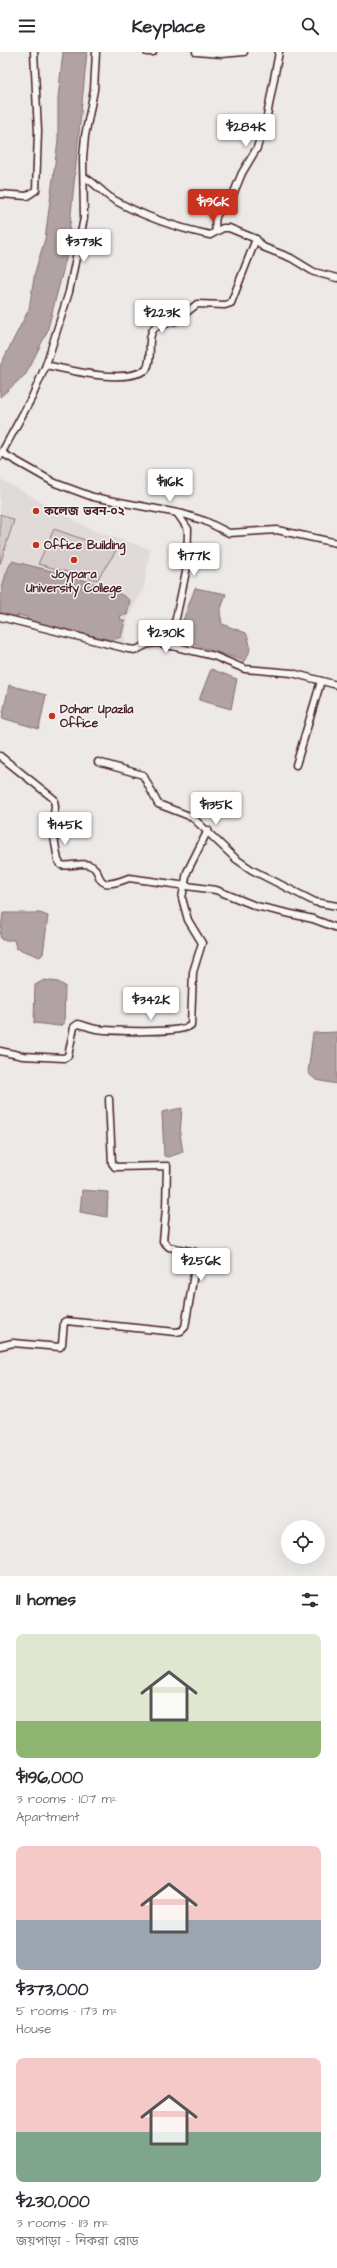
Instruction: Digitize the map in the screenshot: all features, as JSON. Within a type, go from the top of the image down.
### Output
[{"type":"street","points":[[0,194],[27,196],[36,190],[38,131],[34,52]]},
{"type":"street","points":[[96,52],[94,90],[85,136],[84,218],[69,292],[46,365],[32,398],[1,454],[55,483],[93,497],[177,513],[205,521],[228,533],[277,530],[337,543]]},
{"type":"street","points":[[147,52],[152,52]]},
{"type":"street","points":[[196,52],[221,54],[244,52]]},
{"type":"street","points":[[216,231],[214,223],[216,215],[221,209],[228,208],[242,172],[257,148],[268,116],[279,52]]},
{"type":"street","points":[[84,177],[114,200],[143,214],[192,231],[210,235],[223,228],[229,228],[256,239],[264,247],[291,258],[314,272],[337,278]]},
{"type":"street","points":[[46,365],[77,372],[130,376],[146,370],[150,363],[150,338],[155,327],[176,321],[193,305],[225,305],[231,303],[256,239]]},
{"type":"street","points":[[170,646],[187,560],[188,529],[177,513]]},
{"type":"street","points":[[0,617],[128,649],[136,650],[154,643],[214,656],[245,669],[292,673],[337,685]]},
{"type":"street","points":[[296,765],[320,681]]},
{"type":"street","points":[[0,756],[17,767],[54,799],[55,806],[52,826],[58,860],[61,865],[88,864],[93,866],[100,880],[104,884],[117,883],[130,878],[216,890],[256,906],[313,919],[337,928]]},
{"type":"street","points":[[98,762],[139,773],[146,780],[158,804],[192,816],[236,859],[252,870],[315,902],[337,906]]},
{"type":"street","points":[[0,1051],[23,1056],[64,1058],[68,1056],[74,1027],[78,1024],[94,1029],[112,1030],[163,1030],[189,1027],[192,1016],[193,972],[202,943],[188,920],[182,898],[187,872],[208,830]]},
{"type":"street","points":[[0,1346],[13,1343],[60,1347],[62,1344],[64,1322],[66,1321],[176,1332],[181,1331],[185,1327],[197,1256],[194,1252],[169,1247],[163,1241],[166,1209],[167,1166],[115,1167],[112,1163],[110,1099]]},
{"type":"shaded area","points":[[63,52],[87,52],[67,255],[47,332],[26,374],[0,397],[0,366],[29,309],[35,272],[45,239],[58,140],[58,98]]},
{"type":"shaded area","name":"Joypara University College","points":[[0,479],[94,531],[150,549],[144,586],[128,619],[124,646],[0,616]]},
{"type":"shaded area","points":[[0,514],[14,520],[0,564]]},
{"type":"shaded area","points":[[54,529],[116,551],[97,580],[38,564]]},
{"type":"shaded area","points":[[12,561],[75,577],[108,589],[130,601],[127,615],[121,615],[120,619],[125,621],[121,637],[112,640],[26,621],[27,617],[18,615],[17,619],[0,614],[3,586],[6,573]]},
{"type":"shaded area","points":[[195,588],[226,594],[220,612],[222,624],[246,633],[250,648],[247,658],[244,661],[179,640],[182,623]]},
{"type":"shaded area","points":[[211,669],[237,679],[231,709],[199,700]]},
{"type":"shaded area","points":[[9,685],[46,695],[39,729],[2,718]]},
{"type":"shaded area","points":[[3,913],[40,913],[48,916],[43,954],[40,957],[16,948],[14,940],[2,940],[0,936]]},
{"type":"shaded area","points":[[44,980],[58,982],[65,986],[64,1024],[59,1026],[34,1023],[35,985]]},
{"type":"shaded area","points":[[337,1032],[337,1084],[316,1080],[308,1073],[313,1033]]},
{"type":"shaded area","points":[[182,1108],[180,1134],[183,1152],[169,1157],[164,1156],[162,1112]]},
{"type":"shaded area","points":[[82,1190],[108,1192],[107,1217],[80,1212]]},
{"type":"place","name":"কলেজ ভবন-০২","points":[[36,511]]},
{"type":"place","name":"Office Building","points":[[36,545]]},
{"type":"place","name":"Joypara University College","points":[[74,560]]},
{"type":"place","name":"Dohar Upazila Office","points":[[52,716]]}]
